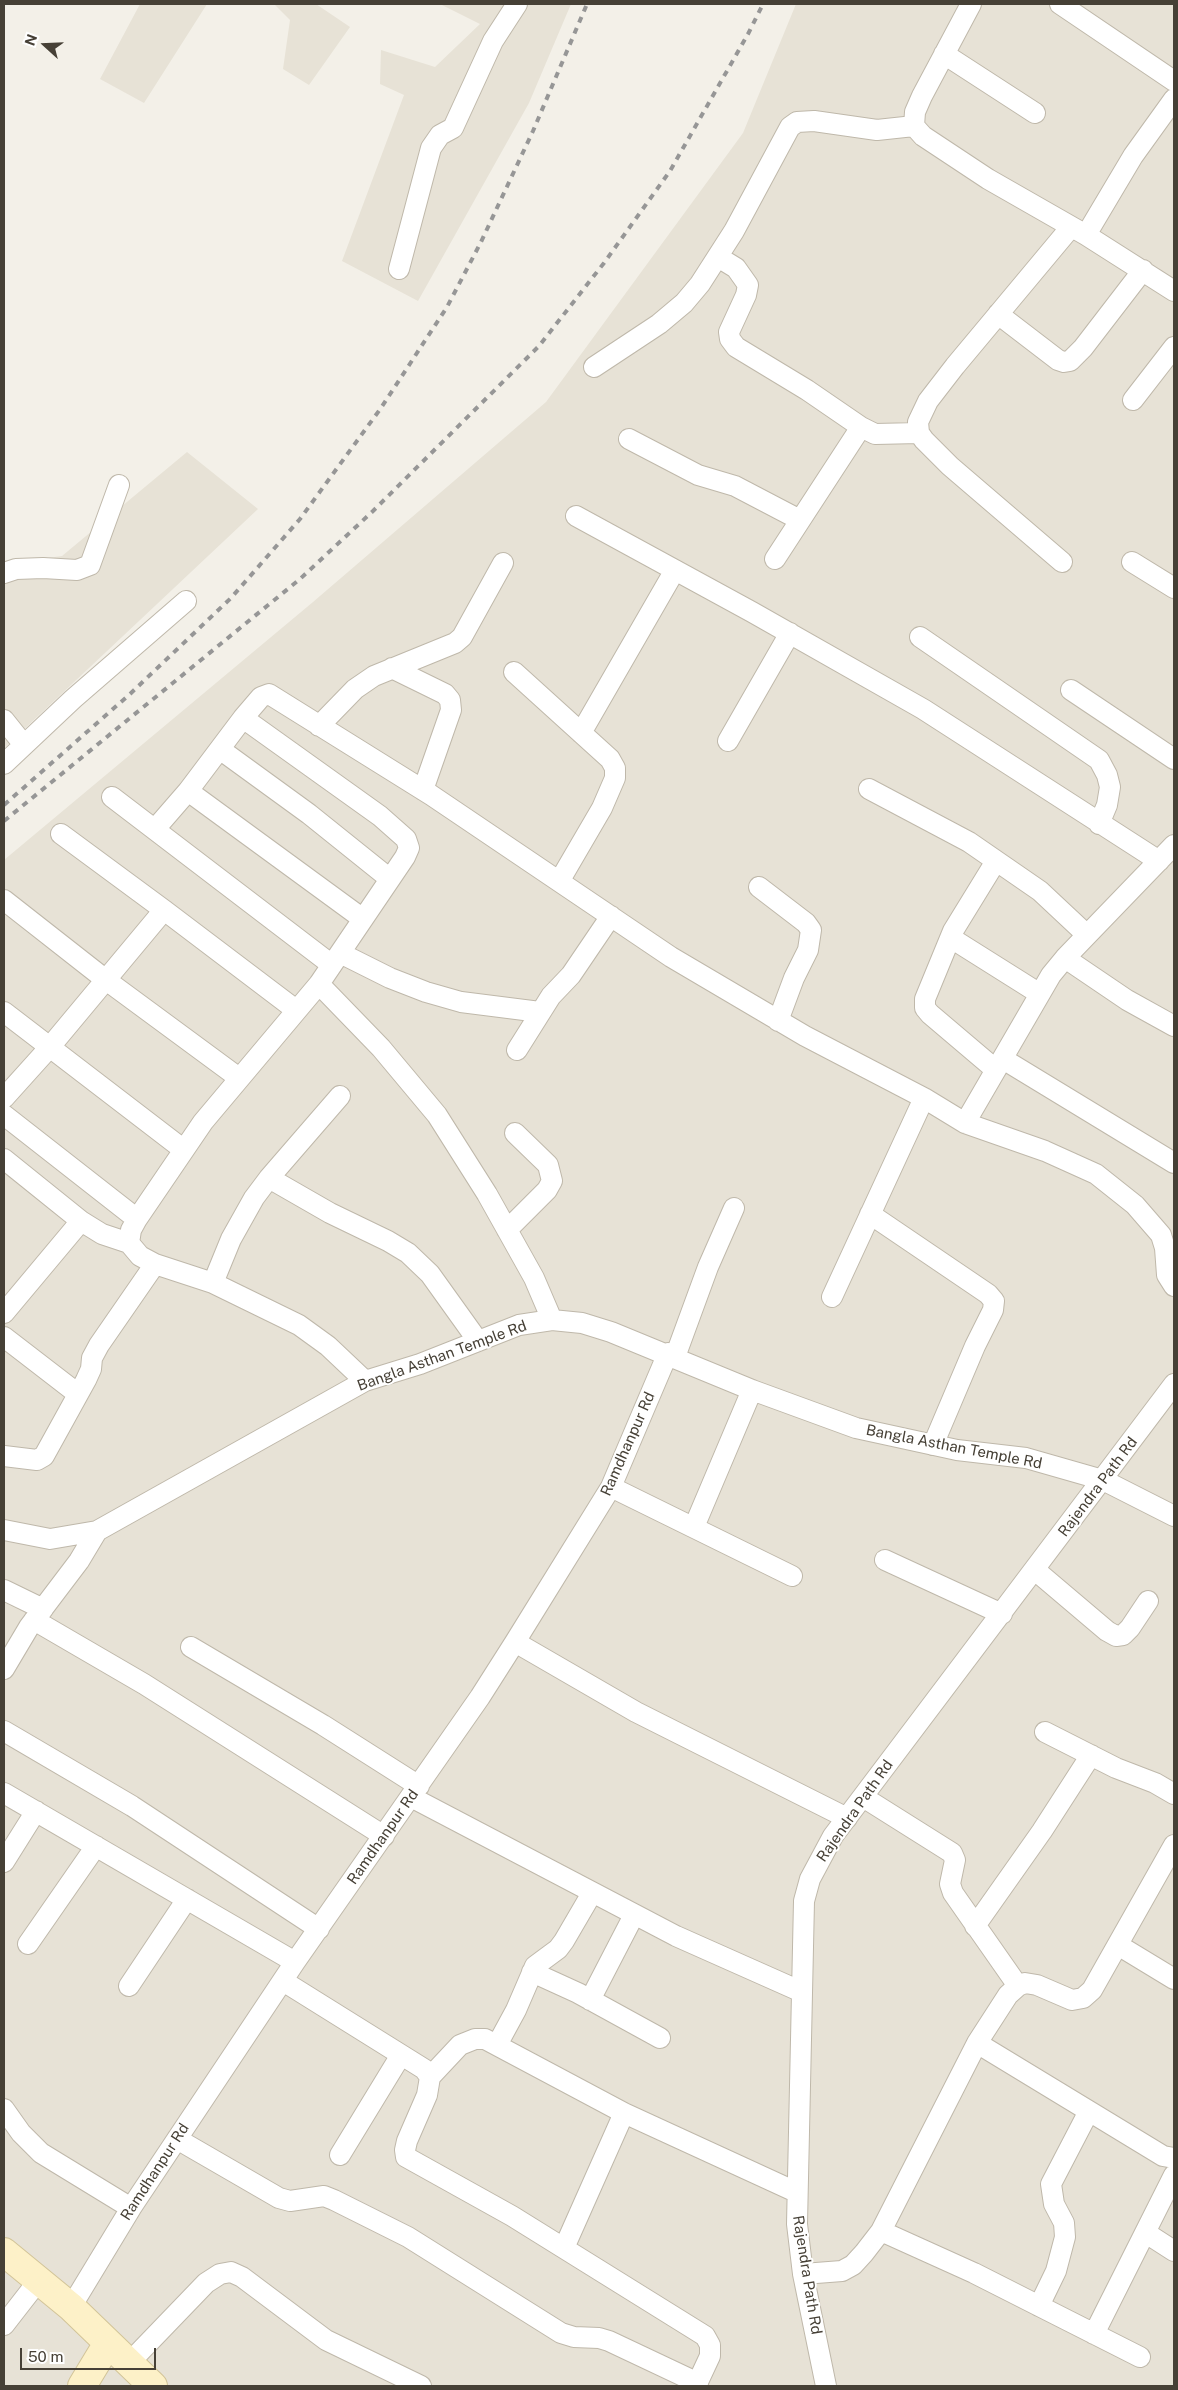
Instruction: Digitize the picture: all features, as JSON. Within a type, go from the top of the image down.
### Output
[{"type":"street","points":[[399,269],[431,148],[440,135],[453,128],[493,41],[517,4]]},
{"type":"street","points":[[971,4],[922,96],[915,112],[914,126],[922,136],[988,179],[1079,231],[1174,291]]},
{"type":"street","points":[[1060,4],[1174,81]]},
{"type":"street","points":[[944,54],[1036,113]]},
{"type":"street","points":[[1062,562],[950,466],[919,433],[918,422],[928,401],[998,314],[1079,231],[1174,99]]},
{"type":"street","points":[[594,367],[659,324],[684,303],[718,258],[790,127],[797,122],[814,120],[877,130],[914,126]]},
{"type":"street","points":[[718,258],[736,268],[748,285],[746,296],[729,332],[730,339],[736,347],[875,434],[919,433]]},
{"type":"street","points":[[998,314],[1058,360],[1070,361],[1083,348],[1143,270]]},
{"type":"street","points":[[1133,400],[1174,347]]},
{"type":"street","points":[[775,559],[861,427]]},
{"type":"street","points":[[629,439],[698,475],[735,486],[800,520]]},
{"type":"street","points":[[4,573],[44,568],[77,570],[90,565],[120,485]]},
{"type":"street","points":[[576,516],[790,633],[923,709],[1159,861]]},
{"type":"street","points":[[1132,562],[1173,586]]},
{"type":"street","points":[[319,726],[355,689],[374,676],[455,643],[462,637],[503,563]]},
{"type":"street","points":[[581,733],[675,570]]},
{"type":"street","points":[[4,764],[73,699],[186,602]]},
{"type":"street","points":[[728,741],[790,633]]},
{"type":"street","points":[[920,637],[1099,760],[1107,774],[1110,787],[1107,805],[1099,824]]},
{"type":"street","points":[[392,668],[445,694],[450,700],[451,710],[423,790]]},
{"type":"street","points":[[514,672],[610,759],[615,768],[615,778],[602,808],[560,880]]},
{"type":"street","points":[[1071,690],[1174,759]]},
{"type":"street","points":[[155,829],[221,750],[243,718],[261,698],[269,694],[423,790],[560,880],[671,957],[778,1020],[924,1098],[966,1123],[1045,1150],[1096,1174],[1135,1205],[1161,1235],[1165,1248],[1167,1275],[1174,1286]]},
{"type":"street","points":[[129,1243],[131,1230],[137,1219],[203,1122],[319,984],[409,848],[406,838],[380,816],[243,718]]},
{"type":"street","points":[[4,720],[24,745]]},
{"type":"street","points":[[221,750],[309,814],[390,879]]},
{"type":"street","points":[[868,789],[968,842],[1040,892],[1087,935]]},
{"type":"street","points":[[188,791],[363,919]]},
{"type":"street","points":[[112,797],[336,959],[426,992],[462,1002],[540,1012]]},
{"type":"street","points":[[61,834],[296,1010]]},
{"type":"street","points":[[966,1123],[1051,975],[1065,958],[1174,845]]},
{"type":"street","points":[[996,861],[950,938],[928,989],[925,1008],[930,1014],[999,1064],[1174,1164]]},
{"type":"street","points":[[759,887],[811,930],[808,950],[794,978],[778,1020]]},
{"type":"street","points":[[4,900],[106,980],[239,1078]]},
{"type":"street","points":[[4,1098],[49,1048],[164,910]]},
{"type":"street","points":[[517,1050],[551,996],[571,975],[611,916]]},
{"type":"street","points":[[950,938],[1040,994]]},
{"type":"street","points":[[1065,958],[1127,1000],[1174,1026]]},
{"type":"street","points":[[319,984],[381,1048],[437,1115],[534,1278],[552,1320]]},
{"type":"street","points":[[4,1012],[184,1150]]},
{"type":"street","points":[[213,1283],[231,1238],[269,1178],[340,1096]]},
{"type":"street","points":[[832,1297],[924,1098]]},
{"type":"street","points":[[4,1115],[137,1219]]},
{"type":"street","points":[[507,1230],[547,1190],[552,1181],[548,1165],[515,1133]]},
{"type":"street","points":[[4,1159],[81,1221],[102,1234],[129,1243],[140,1256],[155,1264],[213,1283],[299,1325],[328,1346],[365,1381]]},
{"type":"street","points":[[269,1178],[330,1213],[388,1241],[408,1253],[430,1274],[478,1341]]},
{"type":"street","name":"Ramdhanpur Rd","points":[[71,2307],[131,2208],[295,1962],[480,1697],[612,1487],[672,1355],[734,1208]]},
{"type":"street","points":[[870,1214],[988,1294],[994,1301],[993,1310],[975,1346],[933,1445]]},
{"type":"street","points":[[4,1314],[81,1221]]},
{"type":"street","points":[[4,1456],[37,1460],[44,1456],[91,1369],[92,1358],[99,1345],[155,1264]]},
{"type":"street","name":"Bangla Asthan Temple Rd","points":[[4,1530],[50,1539],[97,1531],[365,1381],[420,1364],[519,1325],[552,1320],[582,1323],[611,1332],[672,1355],[752,1390],[856,1428],[933,1445],[1026,1458],[1103,1480],[1174,1516]]},
{"type":"street","points":[[4,1337],[78,1394]]},
{"type":"street","name":"Rajendra Path Rd","points":[[826,2386],[803,2274],[797,2224],[796,2192],[804,1901],[810,1879],[821,1855],[847,1818],[1174,1384]]},
{"type":"street","points":[[694,1527],[752,1390]]},
{"type":"street","points":[[612,1487],[792,1576]]},
{"type":"street","points":[[4,1669],[39,1615],[80,1561],[97,1531]]},
{"type":"street","points":[[885,1560],[1002,1614]]},
{"type":"street","points":[[1035,1570],[1107,1631],[1116,1636],[1123,1635],[1130,1628],[1148,1600]]},
{"type":"street","points":[[4,1590],[144,1684],[384,1836]]},
{"type":"street","points":[[515,1642],[636,1712],[847,1818]]},
{"type":"street","points":[[191,1647],[324,1726],[415,1792],[592,1893],[676,1936],[802,1992]]},
{"type":"street","points":[[4,1731],[132,1806],[319,1929]]},
{"type":"street","points":[[1045,1732],[1174,1794]]},
{"type":"street","points":[[975,1926],[1042,1831],[1090,1755]]},
{"type":"street","points":[[4,1793],[295,1962]]},
{"type":"street","points":[[863,1797],[952,1853],[955,1860],[950,1884],[953,1893],[1018,1986]]},
{"type":"street","points":[[6,1852],[36,1811]]},
{"type":"street","points":[[803,2274],[842,2271],[853,2265],[881,2231],[977,2043],[1008,1995],[1018,1986],[1026,1983],[1037,1985],[1072,2000],[1083,1998],[1092,1990],[1174,1845]]},
{"type":"street","points":[[28,1944],[96,1846]]},
{"type":"street","points":[[497,2045],[516,2010],[535,1966],[558,1949],[592,1893]]},
{"type":"street","points":[[129,1986],[187,1899]]},
{"type":"street","points":[[590,2000],[634,1915]]},
{"type":"street","points":[[1118,1945],[1174,1979]]},
{"type":"street","points":[[532,1972],[590,2000],[660,2038]]},
{"type":"street","points":[[284,1981],[424,2069],[430,2077]]},
{"type":"street","points":[[177,2139],[279,2198],[290,2201],[324,2196],[351,2208],[408,2238],[561,2333],[574,2337],[598,2338],[609,2341],[697,2385],[710,2356],[710,2345],[705,2336],[564,2248],[406,2157],[407,2141],[427,2095],[430,2077],[460,2045],[475,2039],[485,2039],[624,2113],[796,2192]]},
{"type":"street","points":[[977,2043],[1163,2156],[1174,2158]]},
{"type":"street","points":[[340,2155],[401,2055]]},
{"type":"street","points":[[4,2110],[21,2133],[41,2153],[131,2208]]},
{"type":"street","points":[[1039,2306],[1056,2271],[1065,2237],[1064,2222],[1054,2204],[1050,2184],[1089,2111]]},
{"type":"street","points":[[564,2248],[624,2113]]},
{"type":"street","points":[[1094,2334],[1174,2175]]},
{"type":"street","points":[[881,2231],[974,2273],[1140,2357]]},
{"type":"street","points":[[1146,2233],[1174,2251]]},
{"type":"street","points":[[4,2254],[71,2307],[153,2386]]},
{"type":"street","points":[[129,2364],[206,2283],[220,2274],[231,2272],[242,2277],[326,2340],[421,2386]]},
{"type":"street","points":[[4,2325],[39,2280]]},
{"type":"street","points":[[82,2386],[108,2343]]},
{"type":"shaded area","points":[[140,4],[207,4],[144,103],[100,79]]},
{"type":"shaded area","points":[[274,4],[316,4],[350,27],[309,85],[283,69],[290,20]]},
{"type":"shaded area","points":[[440,4],[571,4],[529,103],[418,301],[342,261],[404,95],[380,84],[381,50],[435,67],[480,24]]},
{"type":"shaded area","points":[[796,4],[1174,4],[1174,2386],[4,2386],[4,860],[313,602],[546,402],[743,133]]},
{"type":"shaded area","points":[[187,452],[258,509],[4,748],[4,564],[62,556]]},
{"type":"railway","points":[[4,805],[130,694],[231,598],[300,519],[381,408],[447,307],[481,242],[533,131],[587,4]]},
{"type":"railway","points":[[4,821],[300,579],[373,511],[539,346],[604,263],[670,171],[763,4]]}]
